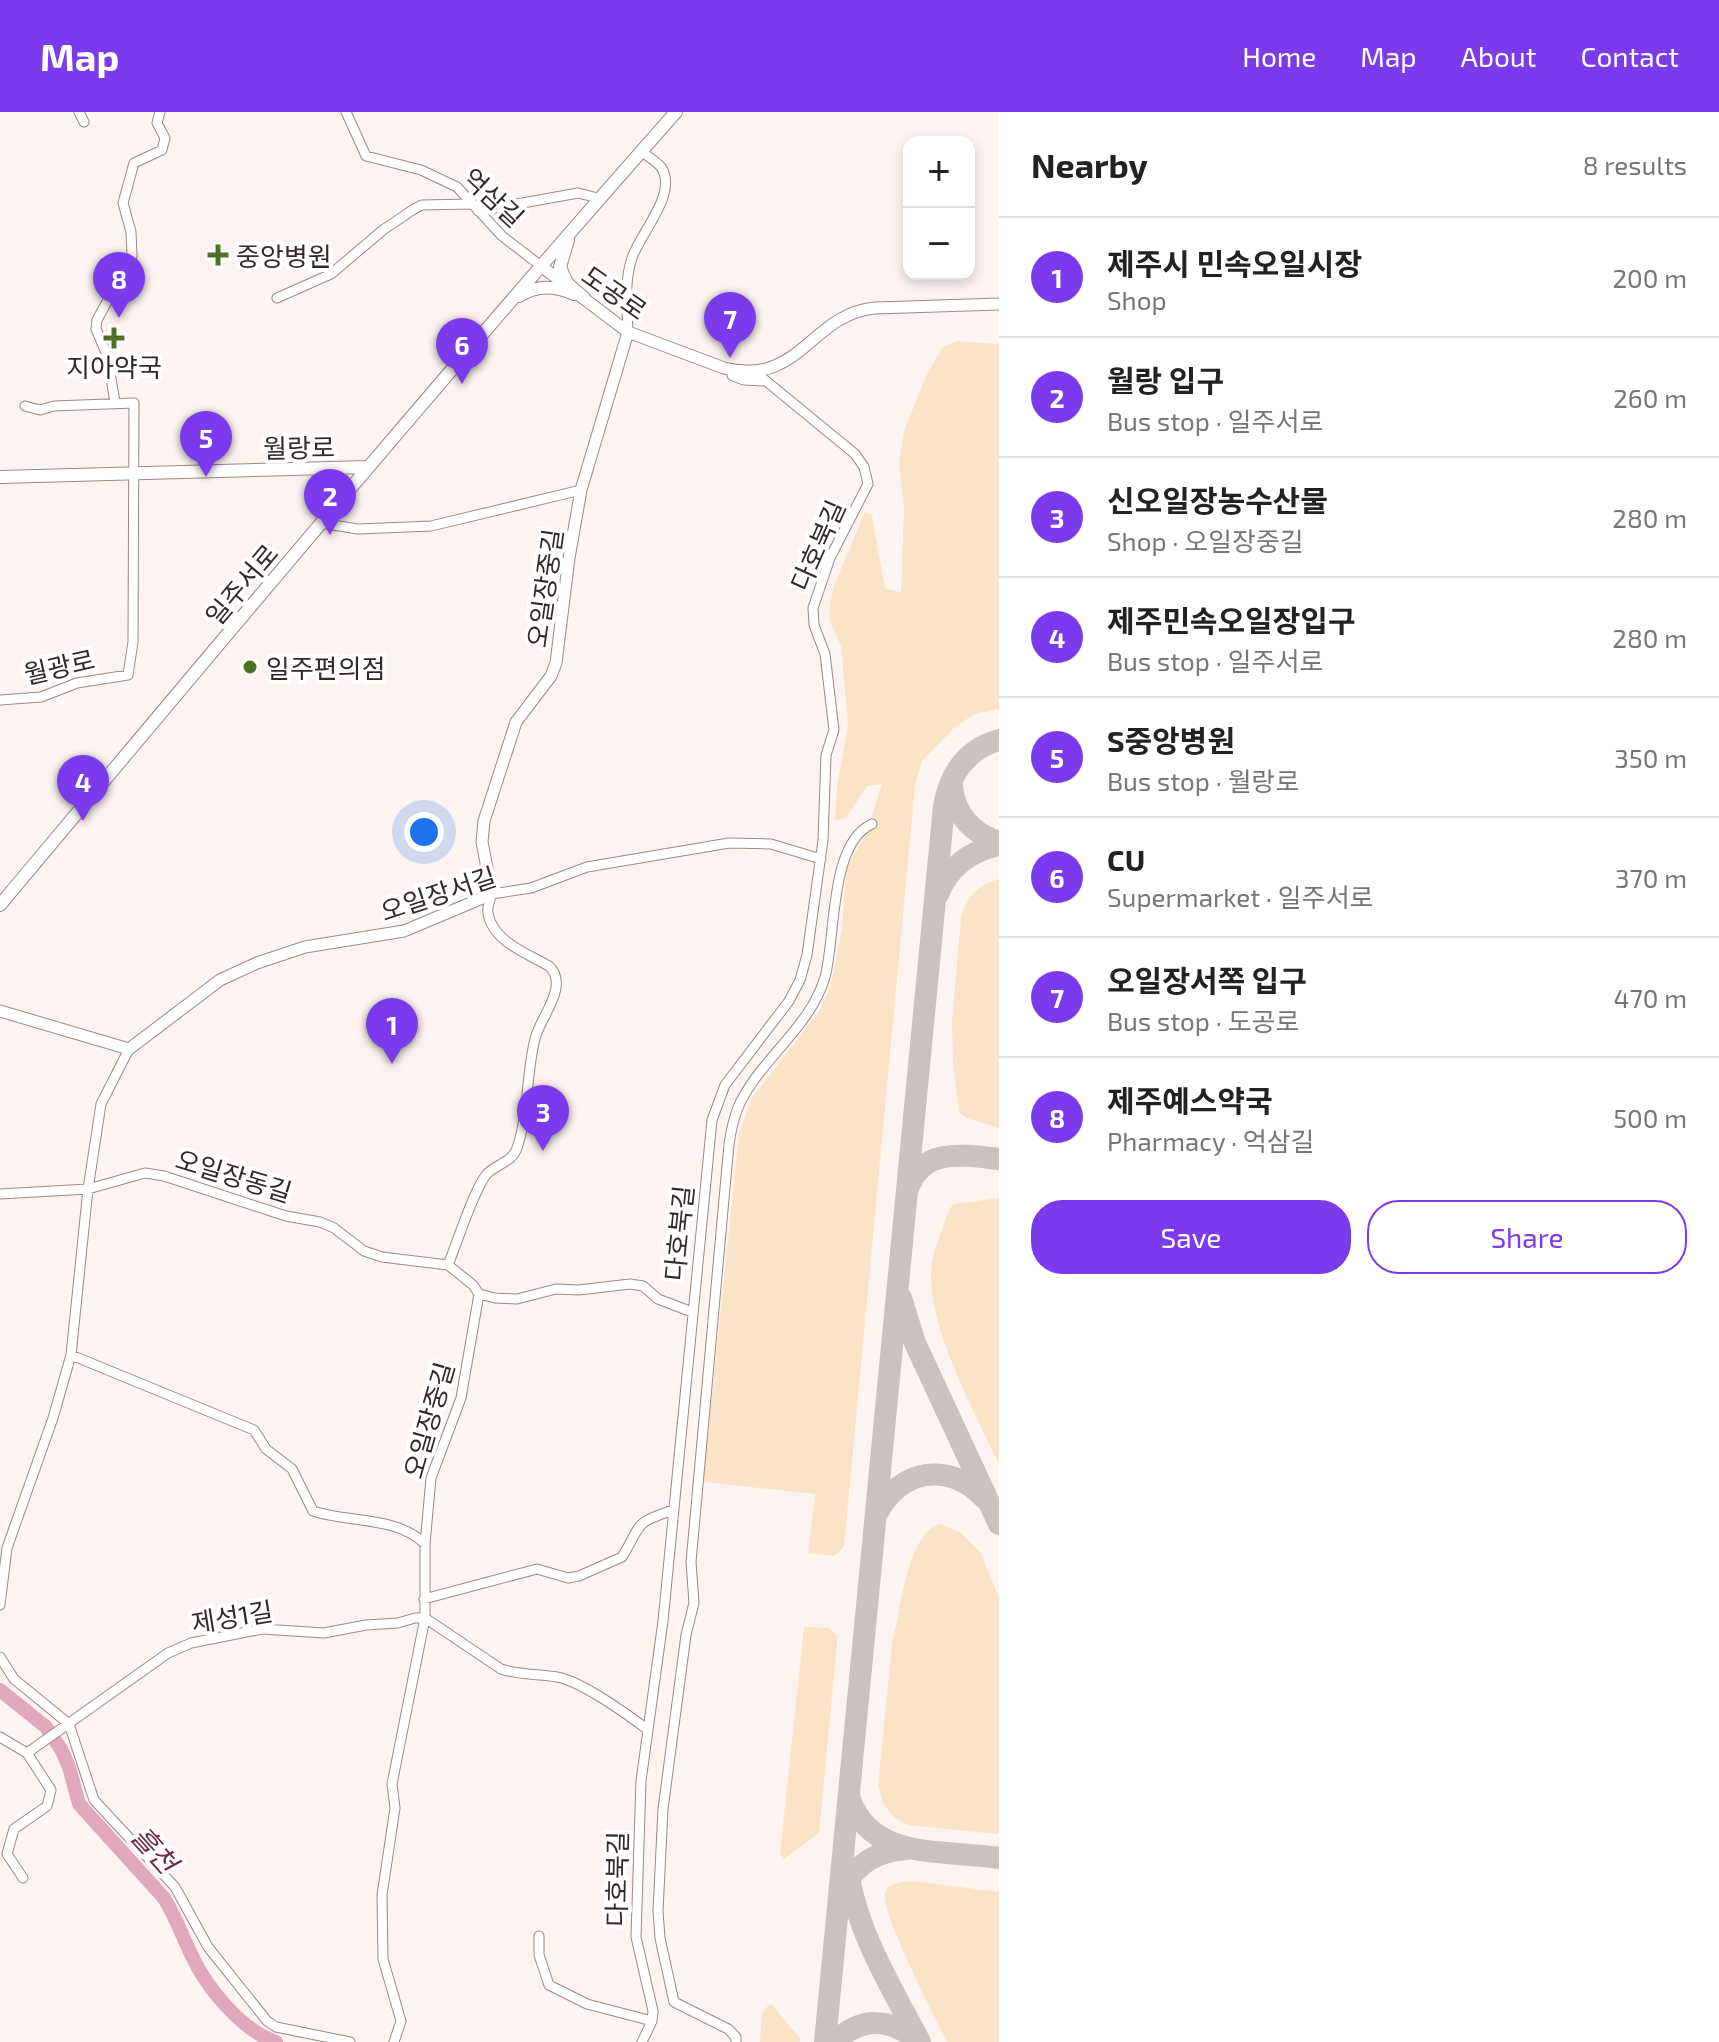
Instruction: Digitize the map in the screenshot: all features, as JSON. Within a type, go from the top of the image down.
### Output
[{"type":"main road","name":"일주서로","points":[[0,905],[320,523],[598,198],[676,112]]},
{"type":"main road","points":[[577,223],[566,243],[560,267],[567,283],[584,298]]},
{"type":"main road","points":[[506,308],[517,297],[537,287],[563,289],[584,298]]},
{"type":"main road","name":"월랑로","points":[[0,477],[368,467]]},
{"type":"street","points":[[115,402],[107,355],[96,329],[97,320],[132,256],[124,193],[134,163],[162,150],[165,138],[157,123],[160,112]]},
{"type":"street","name":"억삼길","points":[[346,112],[366,156],[421,170],[457,187],[502,236],[541,266]]},
{"type":"street","points":[[628,332],[630,261],[663,198],[666,182],[661,167],[641,151]]},
{"type":"street","points":[[277,298],[331,274],[383,230],[422,205],[475,208],[578,193],[598,198]]},
{"type":"street","name":"도공로","points":[[541,266],[628,332],[700,359],[760,376],[855,454],[864,467]]},
{"type":"street","points":[[760,376],[788,361],[835,321],[858,311],[999,304]]},
{"type":"street","name":"오일장중길","points":[[448,1265],[482,1182],[494,1168],[508,1161],[518,1146],[535,1038],[558,984],[549,966],[497,932],[487,911],[492,894],[482,842],[484,821],[516,722],[551,676],[556,663],[581,490],[628,332]]},
{"type":"street","points":[[25,406],[40,410],[54,406],[134,403],[135,473]]},
{"type":"street","name":"다호북길","points":[[652,2021],[651,1999],[636,1937],[641,1781],[663,1621],[712,1120],[725,1085],[789,1001],[800,980],[807,955],[821,859],[826,755],[834,730],[825,654],[814,625],[813,608],[830,558],[868,484],[864,467]]},
{"type":"street","name":"월광로","points":[[0,700],[41,697],[77,683],[128,675],[133,642],[135,473]]},
{"type":"street","points":[[320,523],[358,529],[431,526],[581,490]]},
{"type":"street","points":[[736,2042],[736,2037],[728,2029],[674,2002],[660,1938],[658,1911],[663,1809],[686,1635],[694,1603],[691,1562],[729,1144],[741,1101],[819,992],[828,962],[841,869],[853,842],[865,827],[872,824]]},
{"type":"street","name":"오일장서길","points":[[129,1049],[220,980],[257,963],[305,947],[404,931],[492,894],[531,888],[587,867],[729,843],[771,844],[821,859]]},
{"type":"street","points":[[0,1011],[129,1049],[101,1104],[88,1189],[71,1355],[53,1418],[7,1548],[0,1605]]},
{"type":"street","name":"오일장동길","points":[[0,1194],[88,1189],[145,1173],[164,1176],[286,1216],[320,1222],[334,1228],[364,1251],[382,1257],[448,1265]]},
{"type":"street","points":[[448,1265],[473,1285],[479,1294],[495,1298],[517,1299],[556,1289],[579,1290],[630,1284],[643,1286],[658,1299],[692,1312]]},
{"type":"street","name":"오일장중길","points":[[394,2042],[401,2021],[383,1959],[382,1895],[395,1808],[392,1784],[425,1618],[425,1544],[431,1478],[461,1398],[479,1294]]},
{"type":"street","points":[[71,1355],[254,1430],[266,1449],[292,1469],[313,1511],[394,1527],[414,1533],[425,1544]]},
{"type":"street","points":[[424,1599],[537,1569],[568,1578],[579,1576],[622,1557],[635,1529],[644,1520],[673,1510]]},
{"type":"street","points":[[425,1618],[501,1669],[560,1677],[618,1707],[648,1730]]},
{"type":"street","name":"제성1길","points":[[27,1753],[182,1646],[270,1628],[324,1633],[425,1618]]},
{"type":"street","points":[[0,1657],[14,1679],[69,1724],[94,1800],[175,1887],[208,1947],[256,2010],[276,2027],[350,2042]]},
{"type":"street","points":[[0,1737],[27,1753],[51,1790],[47,1806],[14,1829],[7,1854],[23,1878]]},
{"type":"street","points":[[539,1936],[539,1955],[549,1985],[587,2004],[652,2021],[642,2042]]},
{"type":"shaded area","points":[[957,341],[999,344],[999,709],[974,714],[954,728],[922,761],[915,786],[844,1547],[834,1556],[808,1553],[815,1494],[703,1482],[739,1133],[752,1098],[820,1010],[831,984],[842,929],[847,866],[865,837],[882,784],[867,786],[847,817],[835,821],[837,786],[848,724],[841,646],[829,620],[833,588],[865,512],[872,515],[885,589],[901,592],[904,509],[899,463],[904,431],[927,374],[942,348]]},
{"type":"shaded area","points":[[999,879],[999,1128],[966,1118],[959,1112],[952,1021],[963,910],[974,893]]},
{"type":"shaded area","points":[[999,1198],[999,1464],[953,1365],[935,1310],[931,1285],[932,1261],[953,1204]]},
{"type":"shaded area","points":[[940,1524],[960,1532],[981,1553],[999,1598],[999,1833],[996,1834],[907,1825],[894,1817],[883,1803],[878,1785],[892,1644],[907,1576],[919,1543]]},
{"type":"shaded area","points":[[804,1627],[829,1628],[837,1636],[837,1644],[819,1833],[784,1859],[780,1853]]},
{"type":"shaded area","points":[[913,1881],[999,1892],[999,2042],[947,2042],[899,1941],[885,1902],[885,1892],[890,1886]]},
{"type":"shaded area","points":[[770,2003],[800,2038],[800,2042],[760,2042],[762,2013]]},
{"type":"waterway","name":"흘천","points":[[0,1690],[46,1727],[69,1767],[79,1804],[164,1898],[198,1967],[215,1993],[250,2028],[276,2042]]},
{"type":"taxiway","points":[[825,2042],[944,806],[950,783],[961,764],[977,750],[999,740]]},
{"type":"taxiway","points":[[952,786],[966,822],[981,834],[999,842]]},
{"type":"taxiway","points":[[938,894],[954,868],[979,851],[999,845]]},
{"type":"taxiway","points":[[908,1189],[914,1175],[934,1160],[959,1156],[999,1159]]},
{"type":"taxiway","points":[[901,1298],[915,1343],[999,1524]]},
{"type":"taxiway","points":[[877,1514],[898,1487],[926,1475],[955,1478],[983,1497]]},
{"type":"taxiway","points":[[849,1797],[859,1818],[874,1833],[891,1842],[933,1852],[999,1858]]},
{"type":"taxiway","points":[[844,1887],[870,1859],[886,1852],[906,1849]]},
{"type":"taxiway","points":[[848,1870],[852,1893],[867,1937],[920,2042]]},
{"type":"taxiway","points":[[835,2042],[855,2028],[876,2023],[897,2028],[918,2041]]},
{"type":"place","name":"중앙병원","points":[[218,255]]},
{"type":"place","name":"제주예스약국","points":[[119,318]]},
{"type":"place","name":"지아약국","points":[[114,338]]},
{"type":"place","name":"오일장서쪽 입구","points":[[730,358]]},
{"type":"place","name":"CU","points":[[462,384]]},
{"type":"place","name":"S중앙병원","points":[[206,477]]},
{"type":"place","name":"월랑 입구","points":[[330,535]]},
{"type":"place","name":"일주편의점","points":[[250,667]]},
{"type":"place","name":"제주민속오일장입구","points":[[83,821]]},
{"type":"place","name":"제주시 민속오일시장","points":[[392,1064]]},
{"type":"place","name":"신오일장농수산물","points":[[543,1151]]}]
